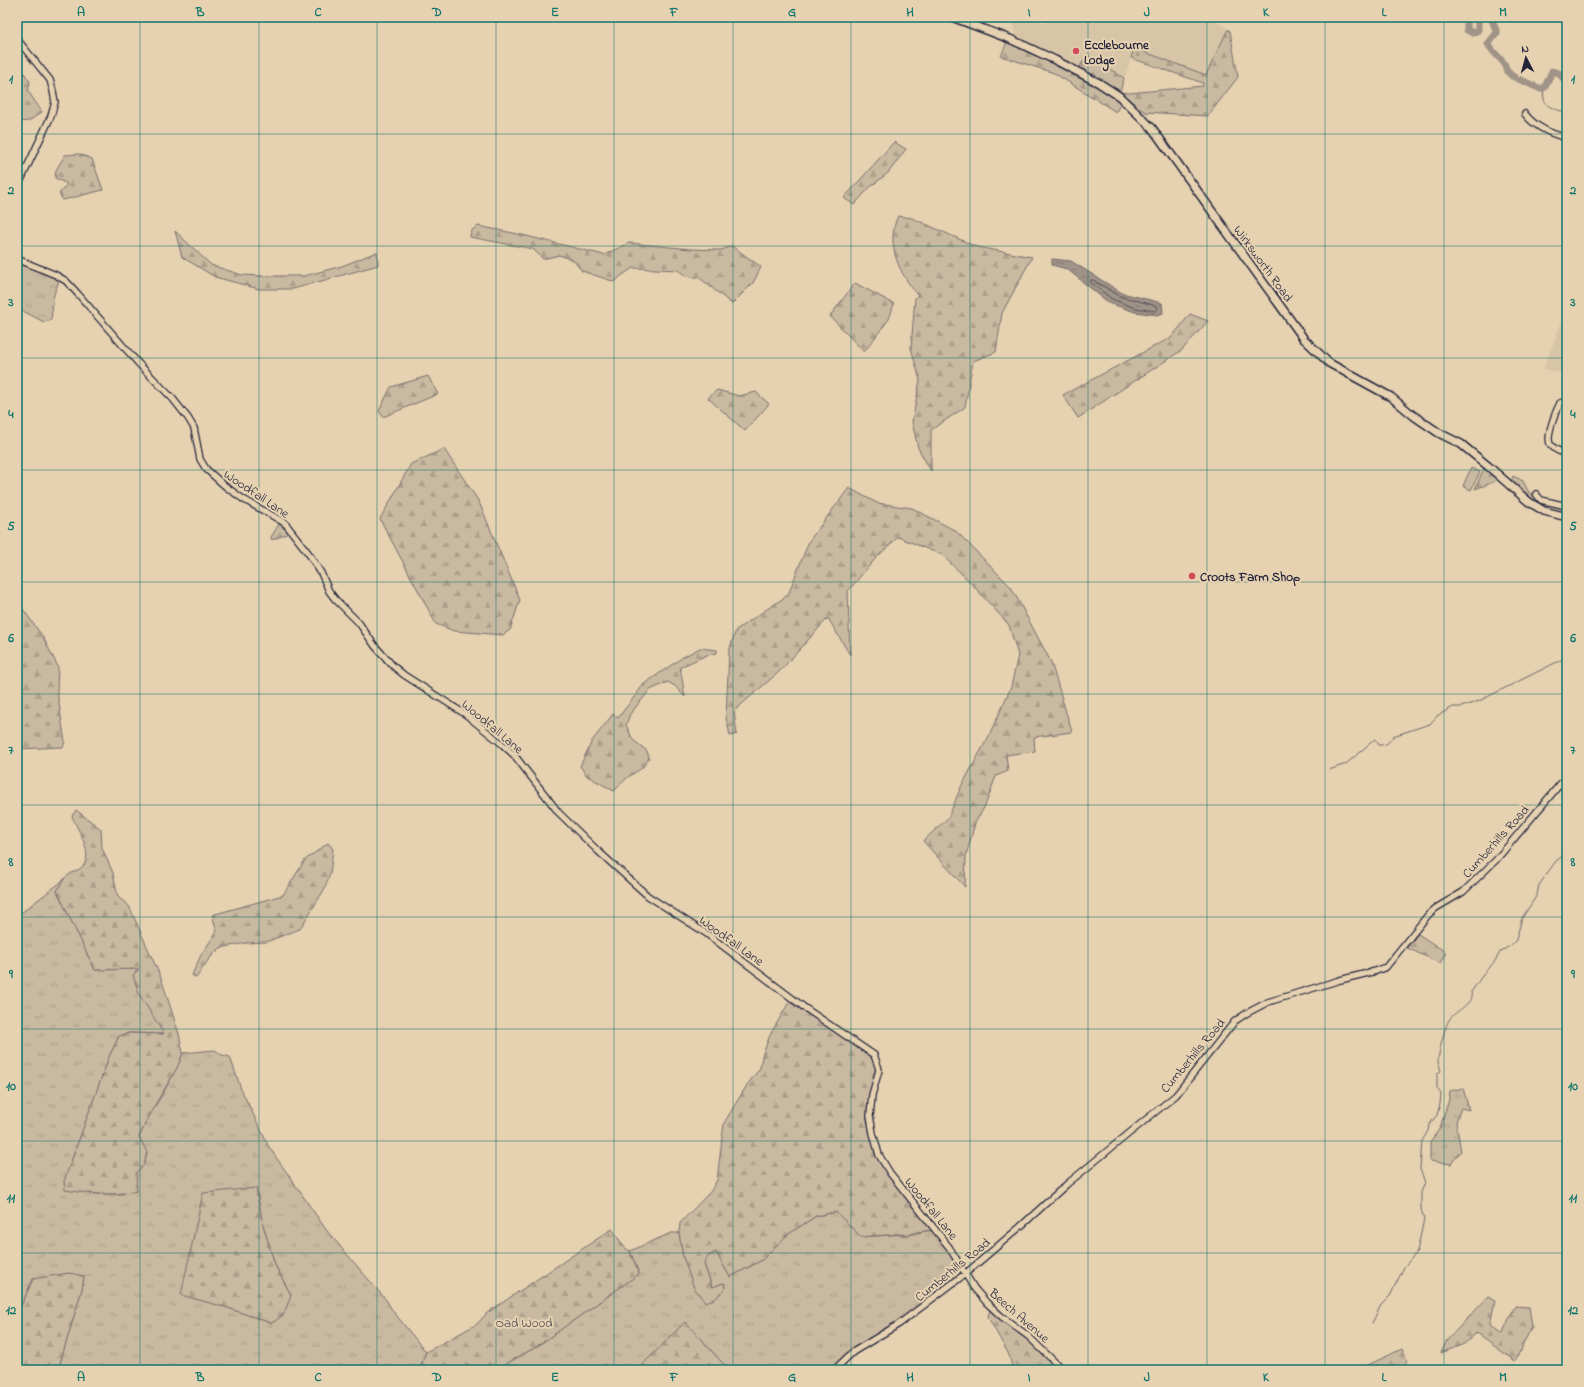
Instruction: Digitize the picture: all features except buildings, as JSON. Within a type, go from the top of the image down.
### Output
[{"type":"main road","name":"Wirksworth Road","points":[[952,17],[1010,39],[1055,60],[1099,83],[1119,96],[1152,128],[1304,340],[1329,363],[1391,397],[1420,420],[1461,444],[1529,502],[1544,510],[1567,517]]},
{"type":"street","points":[[17,39],[50,80],[54,91],[55,102],[51,116],[21,180],[17,184]]},
{"type":"street","points":[[1525,114],[1531,121],[1543,129],[1567,138]]},
{"type":"street","name":"Woodfall Lane","points":[[17,259],[56,274],[66,281],[138,363],[173,399],[188,418],[194,428],[200,459],[206,469],[225,486],[243,499],[285,524],[309,554],[335,599],[359,623],[375,646],[392,665],[404,675],[465,714],[501,743],[515,756],[559,813],[648,896],[707,934],[805,1008],[874,1055],[879,1070],[870,1108],[873,1133],[879,1155],[890,1173],[949,1247],[965,1274]]},
{"type":"street","points":[[1566,401],[1560,403],[1549,436],[1550,444],[1556,450],[1567,454]]},
{"type":"street","points":[[1536,494],[1540,500],[1567,506]]},
{"type":"street","name":"Cumberhills Road","points":[[834,1370],[853,1352],[899,1324],[965,1274],[1020,1227],[1066,1184],[1176,1095],[1235,1021],[1268,1002],[1386,967],[1428,915],[1436,908],[1463,892],[1496,860],[1567,776]]},
{"type":"street","name":"Beech Avenue","points":[[965,1274],[974,1288],[987,1303],[1001,1316],[1028,1336],[1063,1370]]},
{"type":"shaded area","points":[[1010,17],[1028,17],[1045,23],[1048,17],[1209,17],[1228,29],[1206,76],[1134,49],[1120,92],[1056,54],[1016,38]]},
{"type":"shaded area","points":[[1567,309],[1567,374],[1543,369]]},
{"type":"green space","points":[[1228,29],[1230,31],[1238,77],[1208,116],[1145,112],[1120,92],[1129,93],[1203,86],[1203,83],[1131,58],[1134,48],[1206,75]]},
{"type":"green space","points":[[1007,42],[1066,69],[1107,93],[1121,102],[1116,112],[1054,73],[1001,56]]},
{"type":"green space","points":[[1087,55],[1124,78],[1120,92],[1079,68]]},
{"type":"green space","points":[[19,65],[30,82],[28,91],[42,112],[29,121],[17,122],[17,66]]},
{"type":"green space","points":[[894,142],[906,149],[888,173],[870,187],[854,205],[844,198]]},
{"type":"green space","points":[[79,154],[92,159],[103,190],[63,200],[59,194],[67,184],[55,178],[56,170],[65,155]]},
{"type":"green space","points":[[898,216],[912,218],[977,247],[1032,257],[1002,313],[996,352],[973,361],[965,407],[931,430],[931,471],[918,448],[912,422],[920,380],[911,348],[915,298],[918,295],[905,278],[896,258],[893,237],[894,226]]},
{"type":"green space","points":[[478,226],[604,255],[629,243],[691,249],[721,250],[732,246],[761,267],[753,283],[732,304],[701,279],[686,276],[678,270],[633,268],[615,282],[582,271],[573,260],[559,255],[543,259],[533,249],[470,237],[471,231]]},
{"type":"green space","points":[[175,231],[211,265],[242,275],[304,276],[342,266],[377,252],[378,265],[293,289],[259,289],[215,277],[182,257]]},
{"type":"green space","points":[[18,264],[55,278],[59,281],[54,294],[51,320],[44,322],[21,310],[17,304]]},
{"type":"green space","points":[[855,283],[894,304],[889,319],[864,352],[830,316]]},
{"type":"green space","points":[[1190,314],[1208,321],[1182,350],[1078,418],[1063,395],[1172,337]]},
{"type":"green space","points":[[428,376],[438,394],[383,417],[379,411],[391,387]]},
{"type":"green space","points":[[717,390],[739,396],[756,392],[769,404],[745,431],[708,398]]},
{"type":"green space","points":[[444,449],[479,502],[520,600],[510,630],[503,635],[454,631],[436,624],[380,519],[411,464]]},
{"type":"green space","points":[[1485,466],[1497,477],[1494,482],[1475,489]]},
{"type":"green space","points":[[1471,468],[1480,472],[1471,490],[1463,486]]},
{"type":"green space","points":[[1513,476],[1523,481],[1528,491],[1540,501],[1567,508],[1567,514],[1543,506],[1524,494],[1511,482]]},
{"type":"green space","points":[[849,488],[877,503],[912,508],[956,531],[1011,587],[1051,662],[1072,732],[1034,737],[1035,751],[1006,755],[1008,771],[996,776],[985,806],[975,823],[966,856],[965,887],[923,841],[948,818],[961,787],[990,734],[1011,687],[1018,655],[1009,625],[969,581],[942,555],[898,537],[875,559],[848,591],[850,655],[828,618],[780,671],[734,711],[737,734],[730,736],[726,717],[729,651],[736,630],[788,595],[809,541]]},
{"type":"green space","points":[[279,524],[289,533],[272,540],[271,537]]},
{"type":"green space","points":[[17,601],[43,637],[58,667],[57,691],[65,742],[63,747],[17,749]]},
{"type":"green space","points":[[700,648],[717,650],[717,653],[707,655],[680,667],[685,697],[675,686],[668,682],[650,690],[630,714],[626,725],[633,740],[647,751],[649,758],[642,768],[628,777],[614,791],[587,776],[580,766],[592,741],[613,714],[618,718],[644,684],[683,657]]},
{"type":"green space","points":[[76,810],[101,829],[102,848],[113,873],[118,897],[129,906],[161,978],[179,1034],[183,1053],[177,1068],[149,1115],[139,1137],[147,1152],[144,1165],[136,1172],[137,1191],[128,1193],[101,1194],[65,1190],[64,1181],[109,1057],[119,1036],[129,1033],[164,1034],[139,994],[133,975],[139,969],[95,970],[57,891],[66,877],[82,867],[86,861],[87,855],[84,841],[72,816]]},
{"type":"green space","points":[[328,843],[333,849],[330,874],[324,890],[300,929],[266,942],[246,943],[220,948],[209,959],[196,978],[192,975],[201,955],[217,931],[212,915],[283,895],[305,860]]},
{"type":"green space","points":[[65,879],[57,891],[95,970],[139,969],[151,1013],[164,1034],[129,1033],[119,1036],[109,1057],[71,1162],[90,1194],[124,1194],[147,1152],[139,1137],[183,1053],[215,1050],[222,1055],[230,1057],[241,1089],[269,1147],[327,1231],[387,1301],[392,1310],[426,1352],[419,1370],[58,1370],[82,1289],[84,1276],[33,1279],[17,1315],[17,916]],"holes":[[[256,1188],[263,1225],[275,1265],[291,1295],[283,1315],[271,1323],[228,1308]]]},
{"type":"green space","points":[[1418,934],[1447,953],[1440,963],[1407,948]]},
{"type":"green space","points":[[789,1002],[868,1052],[876,1067],[867,1108],[870,1132],[876,1154],[933,1230],[916,1232],[909,1235],[898,1234],[861,1237],[836,1212],[816,1216],[787,1235],[762,1260],[730,1277],[716,1252],[708,1256],[704,1264],[712,1287],[724,1283],[725,1289],[715,1299],[705,1302],[694,1288],[683,1257],[679,1233],[680,1223],[711,1191],[717,1180],[724,1123],[747,1085],[760,1068],[762,1056],[770,1035]]},
{"type":"green space","points":[[1463,1088],[1469,1110],[1461,1108],[1456,1122],[1461,1151],[1451,1164],[1430,1161],[1430,1142],[1440,1128],[1450,1091]]},
{"type":"green space","points":[[256,1188],[263,1225],[275,1265],[291,1295],[282,1315],[276,1321],[271,1323],[228,1308],[181,1295],[203,1193]]},
{"type":"green space","points":[[836,1212],[861,1237],[911,1235],[933,1231],[937,1233],[961,1272],[960,1275],[925,1303],[832,1370],[729,1370],[685,1322],[637,1370],[495,1370],[536,1347],[639,1274],[630,1251],[671,1233],[679,1233],[683,1257],[705,1302],[724,1283],[712,1287],[704,1264],[708,1256],[716,1252],[730,1277],[762,1260],[787,1235],[816,1216]]},
{"type":"green space","name":"Oad Wood","points":[[612,1229],[625,1248],[630,1251],[639,1274],[536,1347],[495,1370],[419,1370],[426,1352],[477,1324],[487,1313]]},
{"type":"green space","points":[[69,1273],[84,1276],[82,1289],[58,1370],[17,1369],[17,1315],[33,1279]]},
{"type":"green space","points":[[1488,1297],[1495,1301],[1490,1325],[1502,1334],[1515,1306],[1529,1307],[1532,1326],[1515,1361],[1476,1333],[1464,1344],[1441,1353],[1447,1340]]},
{"type":"green space","points":[[990,1309],[1031,1342],[1060,1369],[1013,1370],[1009,1355],[988,1317]]},
{"type":"green space","points":[[685,1322],[729,1370],[637,1370]]},
{"type":"green space","points":[[1402,1349],[1407,1360],[1402,1370],[1368,1370],[1368,1365]]},
{"type":"water","points":[[1052,259],[1071,261],[1122,293],[1162,303],[1163,313],[1158,315],[1135,312],[1109,303],[1067,269],[1052,265]]},
{"type":"waterway","points":[[1467,17],[1467,30],[1473,33],[1478,30],[1478,17]]},
{"type":"waterway","points":[[1491,17],[1497,33],[1488,44],[1504,63],[1507,71],[1512,76],[1541,89],[1545,87],[1552,71],[1559,73],[1567,83]]},
{"type":"waterway","points":[[1544,88],[1544,100],[1548,106],[1567,113]]},
{"type":"waterway","points":[[1329,770],[1346,764],[1375,739],[1379,745],[1384,745],[1389,742],[1393,736],[1430,724],[1437,716],[1453,707],[1461,707],[1479,701],[1567,657]]},
{"type":"waterway","points":[[1546,875],[1556,861],[1567,853]]},
{"type":"waterway","points":[[1372,1323],[1381,1305],[1390,1296],[1404,1267],[1417,1252],[1424,1219],[1421,1209],[1421,1192],[1425,1183],[1420,1168],[1422,1141],[1428,1131],[1429,1125],[1437,1115],[1440,1104],[1441,1094],[1437,1088],[1437,1074],[1441,1071],[1438,1058],[1447,1023],[1452,1016],[1467,1004],[1470,1000],[1471,992],[1487,969],[1493,964],[1501,951],[1510,946],[1516,940],[1522,918],[1537,895],[1539,885],[1544,878]]},
{"type":"place","name":"Ecclebourne Lodge","points":[[1076,51]]},
{"type":"place","name":"Croots Farm Shop","points":[[1192,576]]}]
